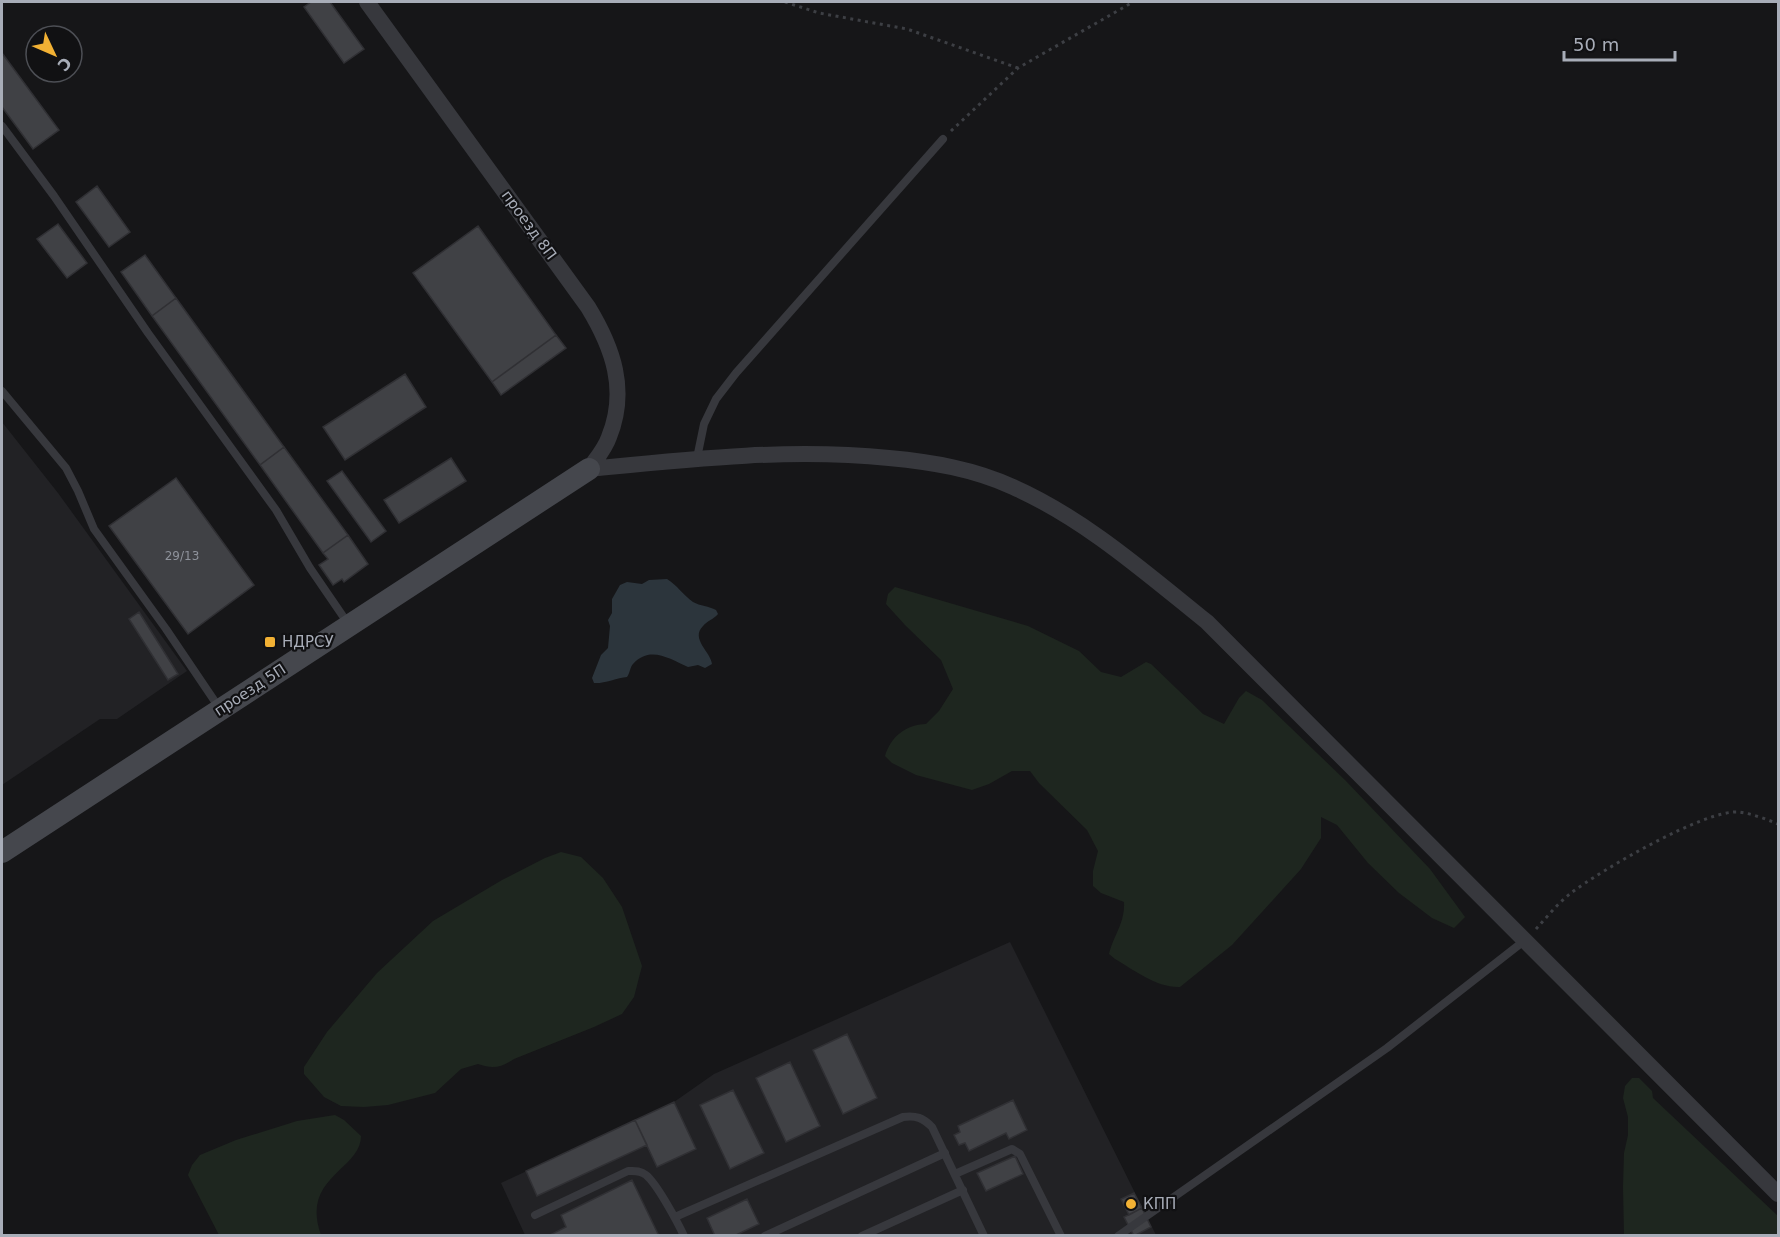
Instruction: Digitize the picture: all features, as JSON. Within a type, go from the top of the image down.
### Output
[{"type":"street","name":"проезд 8П","points":[[367,2],[588,307],[604,333],[615,363],[616,416],[609,440],[589,469]]},
{"type":"street","points":[[589,469],[697,458],[783,454],[851,455],[916,461],[971,471],[1014,487],[1070,517],[1135,563],[1207,622],[1779,1194]]},
{"type":"street","name":"проезд 5П","points":[[2,852],[589,469]]},
{"type":"lane","points":[[2,126],[276,510],[310,568],[349,625]]},
{"type":"lane","points":[[697,458],[704,424],[716,399],[736,373],[943,139]]},
{"type":"lane","points":[[2,391],[66,468],[94,529],[166,629],[220,710]]},
{"type":"lane","points":[[1118,1236],[1387,1048],[1524,941]]},
{"type":"lane","points":[[675,1217],[903,1118],[915,1116],[924,1119],[932,1127],[984,1236]]},
{"type":"lane","points":[[955,1174],[1012,1149],[1020,1154],[1061,1236]]},
{"type":"lane","points":[[765,1236],[945,1153]]},
{"type":"lane","points":[[535,1215],[628,1172],[639,1171],[647,1175],[675,1217],[684,1236]]},
{"type":"lane","points":[[862,1236],[963,1190]]},
{"type":"path","points":[[785,2],[819,13],[907,28],[1018,68]]},
{"type":"path","points":[[943,139],[1018,68],[1133,2]]},
{"type":"path","points":[[1524,941],[1569,895],[1601,871],[1682,830],[1713,816],[1738,812],[1779,824]]},
{"type":"shaded area","points":[[2,422],[58,493],[187,671],[117,719],[100,719],[2,785]]},
{"type":"shaded area","points":[[667,579],[693,602],[716,610],[718,614],[703,626],[699,636],[712,664],[705,668],[698,665],[688,667],[660,655],[646,655],[633,664],[627,677],[594,683],[592,678],[601,655],[608,648],[610,626],[608,620],[612,613],[612,599],[620,585],[627,582],[642,584],[649,580]]},
{"type":"shaded area","points":[[895,587],[1028,626],[1079,651],[1101,672],[1121,677],[1146,662],[1151,664],[1203,714],[1224,724],[1239,698],[1246,691],[1262,700],[1345,780],[1430,869],[1465,917],[1454,928],[1432,918],[1399,893],[1368,863],[1337,825],[1321,817],[1321,838],[1301,869],[1232,945],[1180,987],[1163,985],[1138,973],[1109,954],[1121,922],[1124,902],[1101,893],[1093,886],[1093,871],[1098,851],[1087,830],[1039,783],[1030,771],[1012,771],[989,784],[972,790],[916,775],[892,763],[885,756],[895,737],[906,729],[926,724],[939,711],[953,689],[941,660],[886,604],[888,594]]},
{"type":"shaded area","points":[[561,852],[581,857],[603,878],[622,907],[642,966],[634,997],[622,1014],[500,1066],[488,1067],[478,1064],[461,1069],[435,1093],[388,1105],[364,1107],[341,1106],[324,1097],[304,1074],[304,1067],[327,1032],[377,973],[433,921],[502,880]]},
{"type":"shaded area","points":[[1010,942],[1156,1235],[525,1235],[501,1183],[674,1102],[714,1074]]},
{"type":"shaded area","points":[[1632,1078],[1639,1078],[1652,1091],[1653,1098],[1778,1216],[1778,1235],[1624,1235],[1624,1153],[1628,1135],[1628,1117],[1623,1098],[1625,1086]]},
{"type":"shaded area","points":[[335,1115],[361,1136],[352,1158],[324,1187],[318,1200],[317,1215],[321,1235],[219,1235],[188,1175],[200,1155],[236,1140],[297,1121]]},
{"type":"building","points":[[311,2],[330,2],[364,49],[344,63],[304,7]]},
{"type":"building","points":[[2,53],[59,130],[33,149],[2,107]]},
{"type":"building","points":[[97,186],[130,232],[109,247],[76,202]]},
{"type":"building","points":[[58,224],[87,263],[67,278],[37,239]]},
{"type":"building","points":[[478,226],[556,335],[492,382],[413,273]]},
{"type":"building","points":[[145,255],[176,298],[152,316],[121,272]]},
{"type":"building","points":[[176,298],[284,447],[260,465],[152,316]]},
{"type":"building","points":[[556,335],[566,348],[501,395],[492,382]]},
{"type":"building","points":[[405,374],[426,407],[345,460],[323,427]]},
{"type":"building","points":[[284,447],[348,535],[323,553],[260,465]]},
{"type":"building","points":[[451,458],[466,481],[399,523],[384,500]]},
{"type":"building","points":[[342,471],[386,531],[371,542],[327,481]]},
{"type":"building","points":[[176,478],[254,585],[188,634],[109,526]]},
{"type":"building","points":[[348,535],[368,564],[344,582],[342,579],[333,585],[319,565],[328,559],[323,553]]},
{"type":"building","points":[[139,612],[178,674],[168,680],[129,619]]},
{"type":"building","points":[[847,1034],[877,1098],[843,1114],[813,1050]]},
{"type":"building","points":[[790,1062],[820,1126],[786,1142],[756,1078]]},
{"type":"building","points":[[733,1090],[764,1153],[730,1169],[700,1105]]},
{"type":"building","points":[[1013,1100],[1027,1130],[1009,1139],[1006,1133],[969,1151],[965,1143],[959,1145],[954,1135],[960,1132],[958,1126]]},
{"type":"building","points":[[674,1102],[696,1149],[657,1167],[635,1120]]},
{"type":"building","points":[[635,1120],[647,1145],[537,1196],[526,1171]]},
{"type":"building","points":[[1015,1156],[1023,1174],[986,1191],[977,1173]]},
{"type":"building","points":[[632,1180],[659,1236],[553,1236],[552,1234],[566,1227],[561,1215]]},
{"type":"building","name":"КПП","points":[[1134,1193],[1142,1208],[1129,1215],[1121,1199]]},
{"type":"building","points":[[747,1199],[759,1224],[734,1236],[715,1236],[707,1218]]},
{"type":"building","points":[[1142,1208],[1151,1227],[1134,1236],[1124,1217]]},
{"type":"place","name":"НДРСУ","points":[[270,642]]},
{"type":"place","name":"КПП","points":[[1131,1204]]}]
